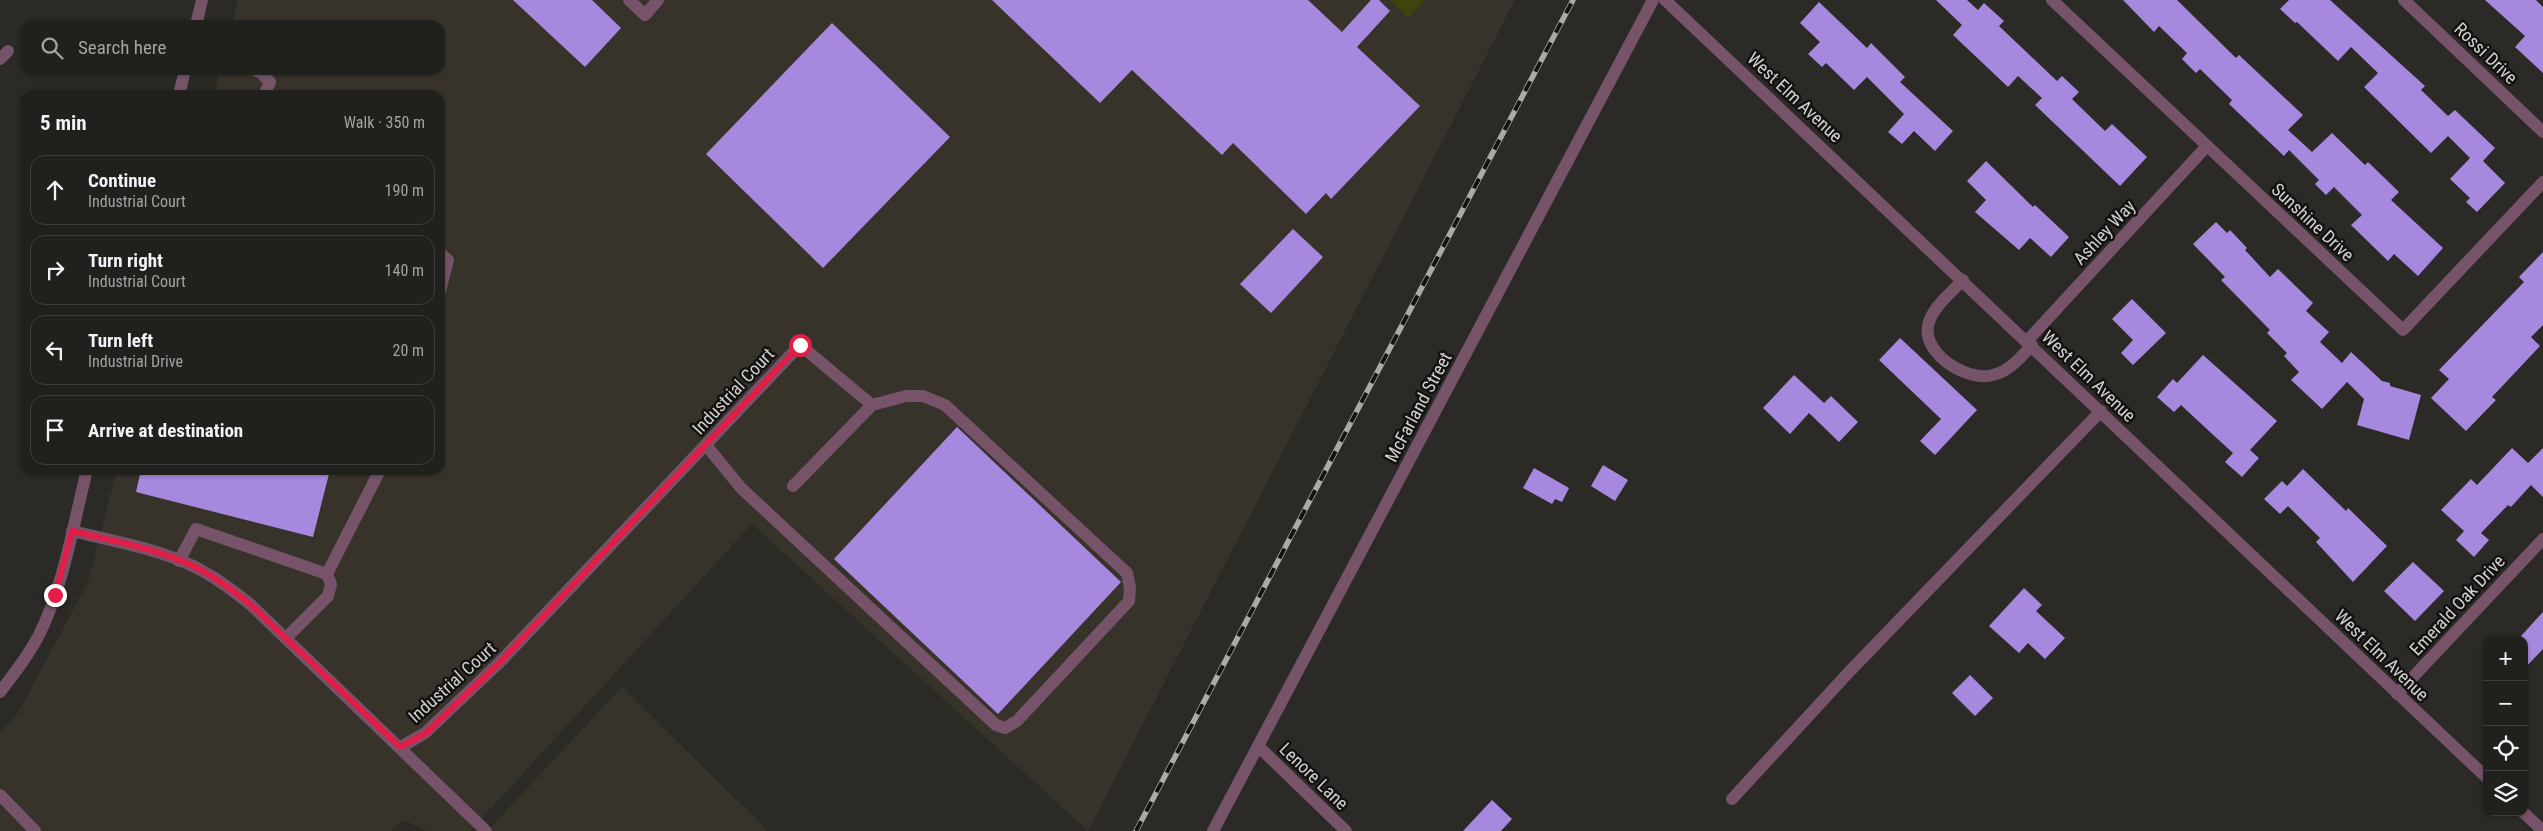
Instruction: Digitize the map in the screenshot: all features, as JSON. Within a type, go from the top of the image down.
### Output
[{"type":"street","points":[[197,20],[202,0]]},
{"type":"street","points":[[629,0],[645,15],[658,0]]},
{"type":"street","name":"McFarland Street","points":[[1213,831],[1653,0]]},
{"type":"street","name":"West Elm Avenue","points":[[1665,0],[1963,280],[2483,774]]},
{"type":"street","name":"Sunshine Drive","points":[[2052,0],[2403,330],[2543,182]]},
{"type":"street","name":"Rossi Drive","points":[[2404,0],[2543,132]]},
{"type":"street","points":[[180,90],[184,75]]},
{"type":"street","points":[[261,75],[270,82],[266,90]]},
{"type":"street","name":"Ashley Way","points":[[1963,280],[1934,312],[1928,326],[1932,345],[1945,360],[1959,370],[1978,377],[1992,376],[2009,369],[2029,343],[2206,146]]},
{"type":"street","points":[[445,257],[448,260],[445,272]]},
{"type":"street","name":"Industrial Court","points":[[400,747],[426,733],[500,662],[800,345],[872,405]]},
{"type":"street","points":[[706,445],[742,488],[996,725],[1005,728],[1017,721],[1130,601],[1130,588],[1126,573],[945,405],[923,396],[906,396],[872,405],[793,486]]},
{"type":"street","points":[[1732,799],[1849,672],[2101,411]]},
{"type":"street","points":[[0,692],[20,668],[39,635],[55,595],[86,475]]},
{"type":"street","points":[[286,638],[328,596],[331,584],[327,574],[377,475]]},
{"type":"street","points":[[179,561],[196,530],[327,574]]},
{"type":"street","points":[[72,531],[158,553],[179,561],[225,584],[250,604],[286,638],[486,831]]},
{"type":"street","name":"Emerald Oak Drive","points":[[2397,694],[2543,539]]},
{"type":"street","name":"Lenore Lane","points":[[1258,746],[1346,831]]},
{"type":"street","points":[[0,795],[35,831]]},
{"type":"street","points":[[2527,816],[2543,831]]},
{"type":"shaded area","points":[[238,0],[1515,0],[1088,831],[752,524],[470,831],[427,831],[403,820],[391,831],[0,831],[0,732],[18,713],[88,582],[116,475],[445,475],[445,90],[215,90],[219,75],[445,75],[445,20],[233,20]]},
{"type":"shaded area","points":[[1390,0],[1425,0],[1408,18]]},
{"type":"shaded area","points":[[622,687],[768,831],[487,831]]},
{"type":"building","points":[[513,0],[592,0],[621,28],[585,67]]},
{"type":"building","points":[[992,0],[1308,0],[1342,32],[1371,0],[1379,0],[1390,11],[1357,47],[1420,106],[1331,199],[1326,193],[1306,214],[1233,143],[1222,155],[1132,70],[1100,103]]},
{"type":"building","points":[[1936,0],[1967,0],[1978,10],[1984,3],[2004,21],[1999,26],[2057,81],[2062,76],[2079,92],[2072,99],[2105,131],[2112,124],[2147,157],[2120,186],[2035,105],[2042,98],[2018,76],[2008,87],[1953,35],[1962,25]]},
{"type":"building","points":[[2123,0],[2177,0],[2236,58],[2239,55],[2303,115],[2288,130],[2312,152],[2332,133],[2365,165],[2368,162],[2399,192],[2391,200],[2443,248],[2418,276],[2394,254],[2388,261],[2351,225],[2362,215],[2334,187],[2326,195],[2315,184],[2319,180],[2289,150],[2284,156],[2229,104],[2232,100],[2200,69],[2196,73],[2182,59],[2187,53],[2159,26],[2154,32]]},
{"type":"building","points":[[2289,0],[2330,0],[2425,86],[2421,90],[2448,116],[2455,110],[2495,148],[2483,161],[2505,183],[2477,212],[2466,202],[2470,198],[2450,179],[2470,158],[2448,136],[2431,153],[2364,87],[2378,73],[2351,47],[2338,61],[2297,22],[2295,23],[2280,9]]},
{"type":"building","points":[[2485,0],[2536,0],[2543,7],[2543,73],[2515,47],[2525,36]]},
{"type":"building","points":[[1819,2],[1867,48],[1871,43],[1905,77],[1900,82],[1953,131],[1935,151],[1914,131],[1902,144],[1888,132],[1904,114],[1867,77],[1854,90],[1826,63],[1822,67],[1808,54],[1820,42],[1800,23]]},
{"type":"building","points":[[832,23],[950,137],[823,268],[706,154]]},
{"type":"building","points":[[1986,161],[2033,207],[2035,205],[2069,237],[2051,257],[2030,238],[2019,250],[1975,212],[1986,200],[1967,181]]},
{"type":"building","points":[[2216,222],[2227,233],[2230,230],[2247,248],[2245,250],[2270,277],[2278,269],[2313,303],[2306,311],[2329,332],[2320,342],[2342,363],[2351,352],[2382,381],[2390,383],[2390,386],[2421,395],[2409,440],[2357,425],[2364,399],[2347,382],[2322,409],[2291,380],[2299,372],[2284,356],[2287,353],[2267,333],[2270,330],[2221,280],[2225,277],[2193,244]]},
{"type":"building","points":[[1293,229],[1323,257],[1271,313],[1240,284]]},
{"type":"building","points":[[2543,252],[2543,325],[2531,337],[2540,346],[2492,397],[2496,400],[2466,431],[2431,398],[2449,379],[2439,370],[2524,282],[2519,277]]},
{"type":"building","points":[[2132,299],[2166,333],[2133,365],[2121,353],[2133,340],[2112,319]]},
{"type":"building","points":[[1900,338],[1977,410],[1935,455],[1920,441],[1941,419],[1879,360]]},
{"type":"building","points":[[2203,355],[2277,421],[2250,450],[2259,458],[2242,477],[2225,462],[2233,453],[2181,405],[2174,412],[2157,397],[2173,379],[2177,383]]},
{"type":"building","points":[[1794,375],[1824,403],[1831,396],[1858,422],[1839,442],[1809,413],[1790,434],[1763,408]]},
{"type":"building","points":[[957,427],[1121,582],[998,714],[834,559]]},
{"type":"building","points":[[2512,448],[2528,463],[2543,448],[2543,497],[2531,485],[2511,507],[2508,505],[2481,533],[2489,540],[2474,557],[2456,540],[2464,531],[2441,510],[2471,479],[2477,485]]},
{"type":"building","points":[[1603,465],[1628,480],[1615,501],[1591,486]]},
{"type":"building","points":[[1534,468],[1569,488],[1562,502],[1555,499],[1552,504],[1523,488]]},
{"type":"building","points":[[2303,469],[2346,511],[2348,508],[2387,546],[2353,582],[2316,542],[2320,538],[2288,506],[2280,514],[2264,499],[2282,481],[2287,486]]},
{"type":"building","points":[[140,475],[329,475],[313,537],[136,492]]},
{"type":"building","points":[[2413,562],[2444,591],[2415,621],[2384,591]]},
{"type":"building","points":[[2024,588],[2042,605],[2036,611],[2065,638],[2045,659],[2028,643],[2019,653],[1989,626]]},
{"type":"building","points":[[2543,612],[2543,649],[2528,665],[2528,636],[2521,636]]},
{"type":"building","points":[[1970,675],[1993,698],[1975,716],[1952,693]]},
{"type":"building","points":[[1492,800],[1512,819],[1501,831],[1463,831]]},
{"type":"railway","points":[[1136,831],[1573,0]]},
{"type":"route","points":[[55,595],[72,531],[158,553],[193,566],[225,584],[250,604],[400,747],[426,733],[500,662],[800,345]]}]
